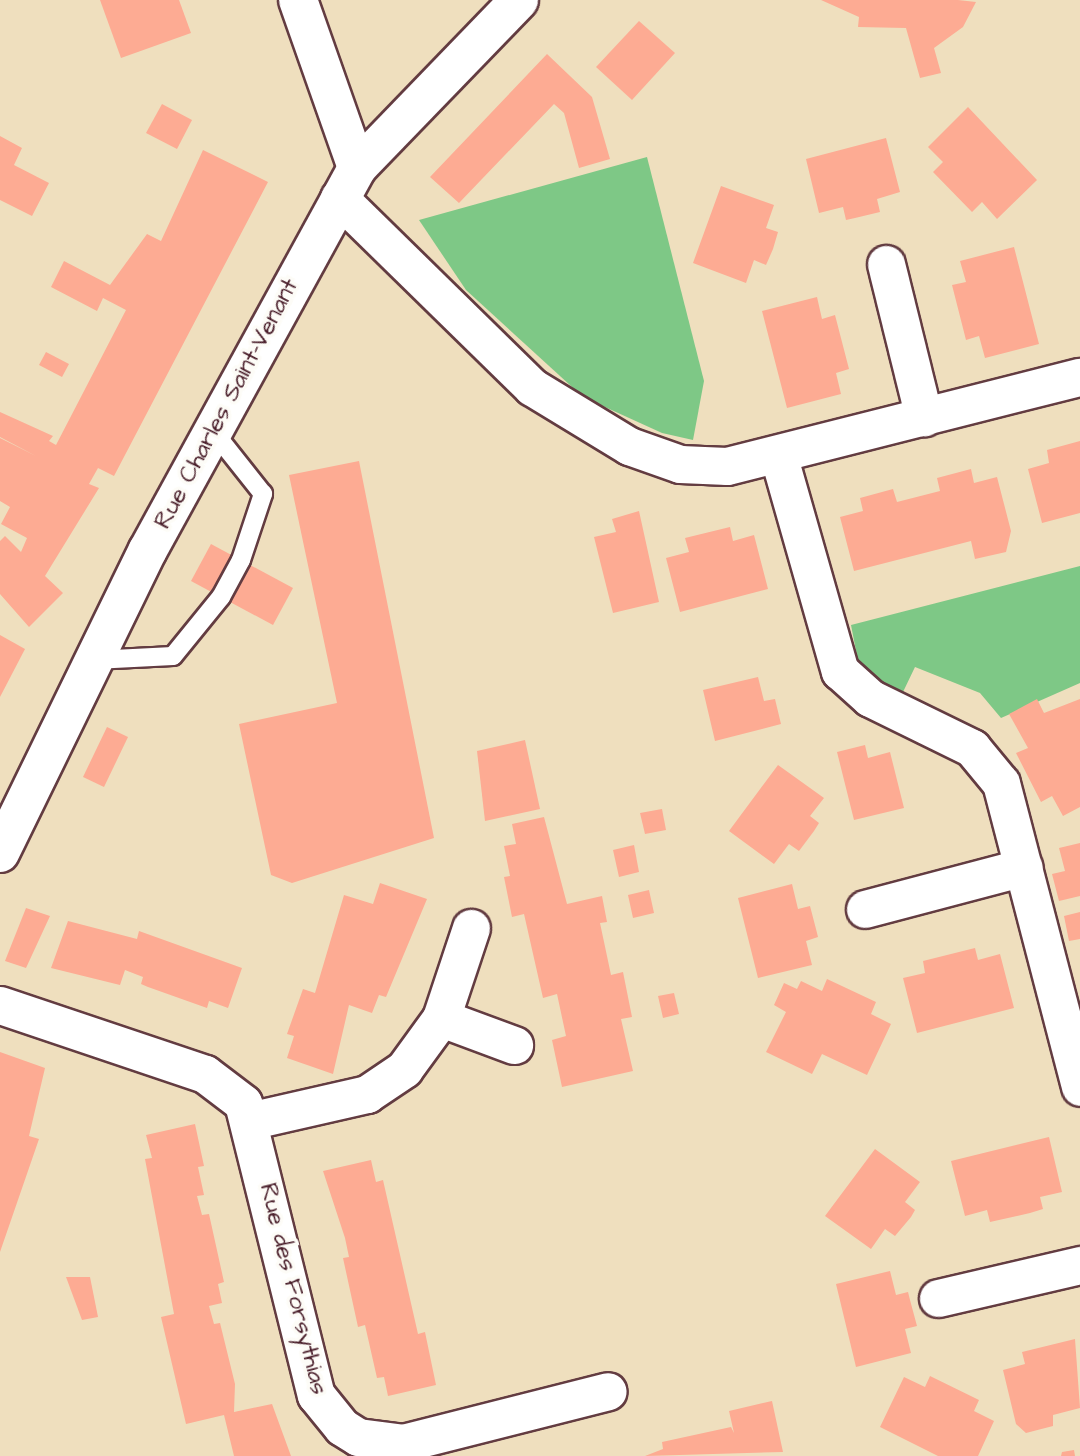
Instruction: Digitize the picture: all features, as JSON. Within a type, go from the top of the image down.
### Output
[{"type":"street","points":[[299,0],[348,183],[503,364],[597,429],[680,464],[727,466],[1080,377]]},
{"type":"street","name":"Rue Charles Saint-Venant","points":[[0,853],[91,660],[348,183],[519,0]]},
{"type":"street","points":[[886,264],[925,417]]},
{"type":"street","points":[[778,454],[840,671],[870,698],[972,748],[1001,783],[1080,1087]]},
{"type":"street","points":[[865,909],[1024,867]]},
{"type":"street","points":[[253,1120],[367,1094],[404,1069],[441,1018],[471,929]]},
{"type":"street","name":"Rue des Forsythias","points":[[0,1005],[205,1074],[230,1088],[253,1120],[312,1382],[326,1414],[342,1427],[380,1443],[403,1443],[608,1391]]},
{"type":"street","points":[[441,1018],[514,1045]]},
{"type":"street","points":[[938,1298],[1080,1265]]},
{"type":"lane","points":[[91,660],[173,656],[221,597],[241,560],[263,494],[212,431]]},
{"type":"green space","points":[[647,157],[704,381],[693,440],[662,433],[583,397],[466,290],[419,220]]},
{"type":"green space","points":[[1080,566],[1080,683],[1001,718],[980,693],[915,667],[903,692],[876,681],[858,661],[851,625]]},
{"type":"building","points":[[100,0],[179,0],[191,33],[121,58]]},
{"type":"building","points":[[821,0],[976,2],[963,27],[934,48],[941,73],[920,78],[906,28],[858,27],[859,17]]},
{"type":"building","points":[[639,21],[675,53],[632,100],[596,67]]},
{"type":"building","points":[[547,54],[592,97],[610,159],[579,168],[564,113],[554,104],[459,203],[430,177]]},
{"type":"building","points":[[162,104],[192,120],[177,149],[146,133]]},
{"type":"building","points":[[968,107],[1037,180],[997,219],[982,202],[972,212],[933,172],[943,162],[928,147]]},
{"type":"building","points":[[0,136],[22,148],[14,165],[49,183],[32,216],[0,200]]},
{"type":"building","points":[[886,138],[900,192],[877,199],[880,212],[846,220],[843,207],[819,213],[806,159]]},
{"type":"building","points":[[203,150],[268,182],[114,476],[98,468],[89,484],[99,488],[45,576],[63,593],[29,627],[0,594],[0,541],[5,536],[21,552],[27,538],[1,524],[10,507],[0,501],[0,438],[36,456],[0,437],[0,412],[53,436],[49,441],[56,445],[126,310],[103,298],[97,311],[51,287],[64,261],[110,285],[147,234],[161,241]]},
{"type":"building","points":[[721,186],[774,205],[766,228],[778,232],[773,249],[766,265],[754,260],[746,283],[693,263]]},
{"type":"building","points":[[1014,247],[1039,344],[985,358],[979,336],[966,340],[952,285],[966,282],[960,261]]},
{"type":"building","points":[[817,297],[822,319],[835,315],[849,369],[836,373],[841,394],[787,408],[762,311]]},
{"type":"building","points":[[46,352],[69,364],[62,377],[39,365]]},
{"type":"building","points":[[1080,441],[1080,513],[1042,523],[1028,469],[1049,463],[1047,450]]},
{"type":"building","points":[[359,461],[434,838],[292,883],[271,875],[239,724],[337,703],[289,475]]},
{"type":"building","points":[[971,469],[974,483],[997,477],[1011,531],[1006,552],[975,559],[971,541],[854,571],[840,517],[863,511],[860,498],[893,489],[897,502],[940,491],[937,478]]},
{"type":"building","points":[[639,511],[659,602],[613,613],[594,537],[616,532],[612,519]]},
{"type":"building","points":[[730,527],[733,541],[754,535],[768,589],[680,612],[666,558],[689,552],[685,538]]},
{"type":"building","points":[[211,544],[293,588],[273,625],[191,581]]},
{"type":"building","points":[[0,635],[25,649],[0,697]]},
{"type":"building","points":[[758,677],[764,701],[775,699],[781,724],[715,741],[703,690]]},
{"type":"building","points":[[1037,699],[1044,713],[1080,699],[1080,807],[1063,816],[1052,796],[1041,802],[1016,753],[1028,748],[1009,714]]},
{"type":"building","points":[[107,727],[128,737],[104,787],[83,777]]},
{"type":"building","points":[[525,740],[540,809],[485,821],[477,751]]},
{"type":"building","points":[[865,745],[868,758],[890,752],[904,808],[854,820],[837,752]]},
{"type":"building","points":[[778,765],[824,798],[810,816],[819,823],[799,851],[789,844],[774,864],[729,831]]},
{"type":"building","points":[[662,809],[666,830],[645,834],[640,813]]},
{"type":"building","points":[[544,817],[567,904],[602,896],[607,922],[600,923],[611,975],[623,972],[632,1017],[621,1019],[633,1071],[562,1087],[552,1040],[566,1036],[557,994],[543,998],[524,914],[512,917],[504,877],[510,876],[504,846],[516,844],[512,824]]},
{"type":"building","points":[[1080,843],[1080,896],[1059,901],[1052,874],[1065,871],[1059,848]]},
{"type":"building","points":[[634,845],[639,872],[619,877],[613,850]]},
{"type":"building","points":[[380,883],[427,899],[386,997],[379,995],[372,1013],[349,1005],[333,1074],[287,1058],[294,1036],[287,1034],[303,989],[315,993],[344,895],[373,904]]},
{"type":"building","points":[[792,884],[798,909],[810,906],[818,937],[806,941],[812,965],[758,978],[738,898]]},
{"type":"building","points":[[649,890],[654,913],[633,918],[628,895]]},
{"type":"building","points":[[26,908],[50,916],[26,968],[5,961]]},
{"type":"building","points":[[1080,912],[1080,939],[1069,941],[1064,916]]},
{"type":"building","points":[[68,921],[137,939],[139,931],[242,968],[228,1008],[209,1001],[207,1008],[148,987],[141,984],[143,977],[125,970],[120,985],[51,968]]},
{"type":"building","points":[[975,948],[978,960],[1000,954],[1014,1008],[917,1033],[903,978],[925,973],[923,961]]},
{"type":"building","points":[[827,979],[876,1002],[871,1014],[891,1024],[867,1075],[822,1054],[812,1074],[766,1052],[786,1012],[774,1005],[784,983],[797,989],[801,981],[822,991]]},
{"type":"building","points":[[674,993],[679,1014],[663,1018],[658,996]]},
{"type":"building","points":[[0,1052],[45,1068],[29,1136],[39,1139],[0,1252]]},
{"type":"building","points":[[195,1124],[204,1166],[198,1167],[204,1195],[197,1196],[202,1215],[209,1214],[224,1282],[218,1284],[222,1303],[209,1306],[214,1324],[220,1323],[235,1384],[234,1412],[272,1404],[291,1456],[234,1456],[224,1415],[186,1424],[161,1317],[174,1314],[145,1159],[152,1158],[146,1135]]},
{"type":"building","points":[[1049,1137],[1062,1192],[1040,1197],[1043,1209],[1030,1213],[990,1222],[987,1210],[965,1216],[951,1161]]},
{"type":"building","points":[[875,1149],[920,1182],[905,1202],[915,1210],[911,1217],[895,1236],[885,1229],[871,1249],[825,1216]]},
{"type":"building","points":[[371,1160],[376,1182],[383,1180],[418,1334],[425,1332],[436,1385],[388,1396],[384,1377],[377,1378],[365,1325],[358,1327],[343,1258],[349,1257],[345,1238],[323,1171]]},
{"type":"building","points":[[890,1271],[896,1295],[908,1292],[917,1326],[905,1329],[911,1353],[856,1367],[836,1284]]},
{"type":"building","points":[[66,1277],[90,1277],[98,1317],[82,1320]]},
{"type":"building","points":[[1075,1339],[1080,1408],[1053,1415],[1053,1426],[1026,1433],[1016,1424],[1003,1370],[1025,1364],[1022,1352]]},
{"type":"building","points":[[930,1376],[979,1400],[974,1411],[994,1421],[978,1456],[938,1456],[880,1427],[904,1377],[925,1387]]},
{"type":"building","points":[[772,1401],[783,1452],[645,1456],[663,1449],[662,1442],[731,1427],[734,1433],[729,1411]]},
{"type":"building","points":[[1074,1450],[1075,1456],[1061,1456],[1062,1452]]}]
